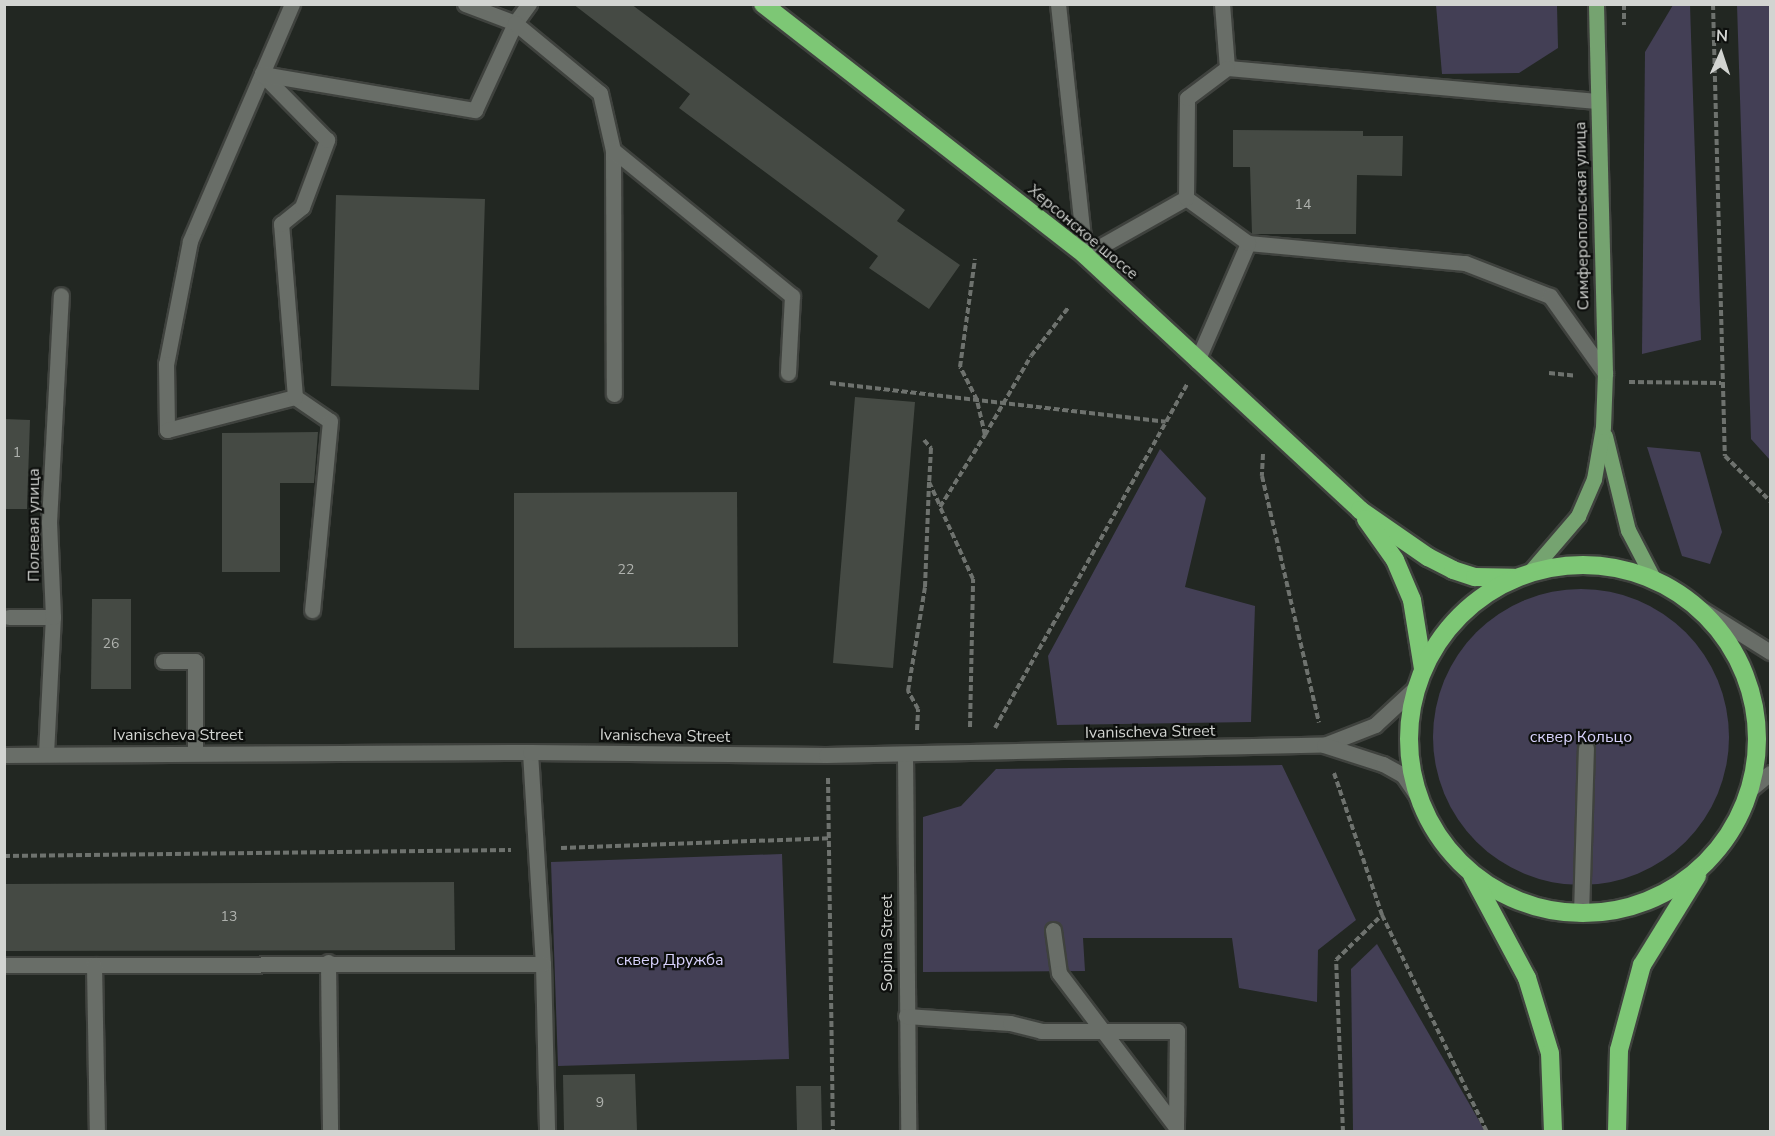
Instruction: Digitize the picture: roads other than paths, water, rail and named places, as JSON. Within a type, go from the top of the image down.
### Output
[{"type":"highway","name":"Херсонское шоссе","points":[[763,4],[1085,255],[1360,510],[1428,557],[1453,570],[1475,577],[1523,575]]},
{"type":"highway","name":"Херсонское шоссе","points":[[1360,510],[1395,560],[1412,600],[1423,669]]},
{"type":"highway","points":[[1617,1131],[1619,1050],[1642,965],[1701,869],[1723,845],[1752,788],[1759,740],[1753,692],[1733,648],[1702,610],[1679,592],[1653,578],[1613,567],[1582,565],[1523,575],[1486,594],[1460,615],[1439,640],[1416,687],[1409,723],[1409,761],[1418,797],[1439,838],[1471,873],[1504,895],[1541,909],[1581,914],[1624,909],[1665,894],[1701,869]]},
{"type":"highway","points":[[1471,873],[1527,978],[1550,1053],[1553,1131]]},
{"type":"main road","name":"Симферопольская улица","points":[[1523,575],[1578,516],[1594,479],[1603,427],[1605,373],[1596,4]]},
{"type":"main road","name":"Симферопольская улица","points":[[1603,427],[1628,530],[1653,578]]},
{"type":"street","points":[[292,4],[190,241],[166,364],[167,430],[296,397],[330,421],[312,610]]},
{"type":"street","points":[[465,4],[515,23],[600,93],[613,150],[614,394]]},
{"type":"street","points":[[262,75],[475,110],[515,23],[529,4]]},
{"type":"street","points":[[1058,4],[1085,255],[1186,198]]},
{"type":"street","points":[[1222,4],[1227,68]]},
{"type":"street","points":[[1186,198],[1187,98],[1227,68],[1598,101]]},
{"type":"street","points":[[262,75],[327,140],[302,207],[281,224],[296,397]]},
{"type":"street","points":[[613,150],[792,296],[788,373]]},
{"type":"street","points":[[1186,198],[1248,243],[1465,263],[1550,296],[1605,373]]},
{"type":"street","points":[[1197,361],[1248,243]]},
{"type":"street","name":"Полевая улица","points":[[46,754],[53,617],[49,522],[62,295]]},
{"type":"street","points":[[1702,610],[1770,652]]},
{"type":"street","points":[[9,617],[53,617]]},
{"type":"street","points":[[163,661],[195,661],[195,753]]},
{"type":"street","name":"Ivanischeva Street","points":[[1324,745],[1375,725],[1416,687]]},
{"type":"street","name":"Ivanischeva Street","points":[[4,755],[530,752],[975,754],[1324,745],[1383,764],[1403,775],[1418,797]]},
{"type":"street","points":[[1581,914],[1586,748]]},
{"type":"street","points":[[530,752],[543,964],[547,1131]]},
{"type":"street","name":"Sopina Street","points":[[905,754],[908,1131]]},
{"type":"street","points":[[1752,788],[1770,773]]},
{"type":"street","points":[[1053,930],[1059,973],[1176,1129]]},
{"type":"street","points":[[4,965],[328,962],[543,964]]},
{"type":"street","points":[[328,962],[330,1131]]},
{"type":"street","points":[[94,965],[97,1131]]},
{"type":"street","points":[[906,1016],[1010,1023],[1041,1031],[1177,1031],[1176,1129]]},
{"type":"park label","name":"сквер Кольцо","points":[[1581,737]]},
{"type":"park label","name":"сквер Дружба","points":[[670,960]]}]
